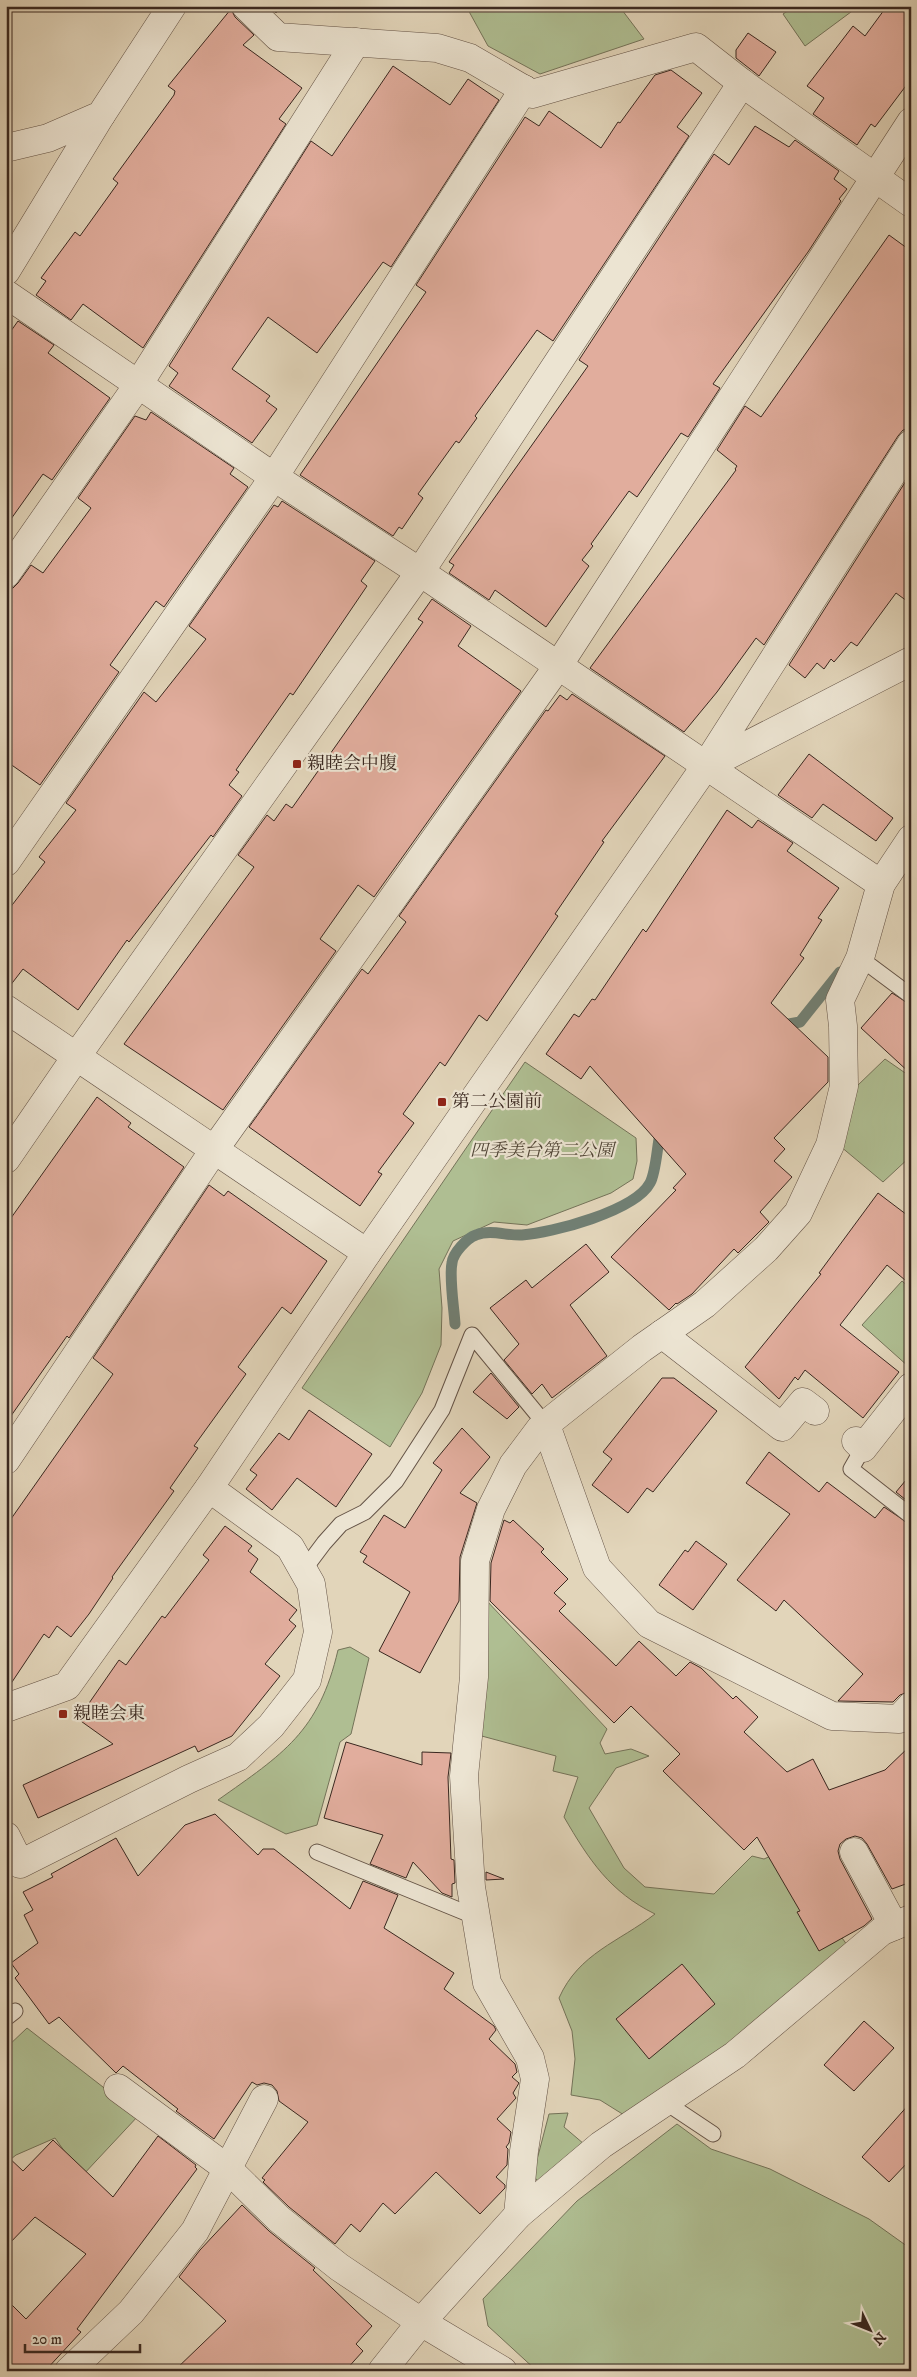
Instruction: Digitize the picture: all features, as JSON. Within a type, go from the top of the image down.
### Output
[{"type":"street","points":[[6,272],[100,114],[172,6]]},
{"type":"street","points":[[246,6],[278,37],[437,48],[470,58],[532,94],[696,47],[717,53],[742,83],[873,178],[911,203]]},
{"type":"street","points":[[6,574],[138,385],[356,42]]},
{"type":"street","points":[[6,1159],[76,1056],[420,572],[742,83]]},
{"type":"street","points":[[6,862],[274,477],[524,89]]},
{"type":"street","points":[[6,148],[48,138],[100,114]]},
{"type":"street","points":[[6,1460],[214,1150],[558,666],[911,122]]},
{"type":"street","points":[[6,294],[274,477],[420,572],[705,767],[881,884]]},
{"type":"street","points":[[6,1708],[67,1686],[209,1488],[367,1253],[705,767],[911,444]]},
{"type":"street","points":[[705,767],[911,661]]},
{"type":"street","points":[[518,2215],[524,2151],[535,2079],[530,2058],[486,1983],[471,1887],[464,1776],[474,1677],[474,1561],[491,1509],[513,1465],[546,1424],[718,1292],[766,1250],[798,1213],[830,1145],[844,1086],[843,1026],[840,1000],[860,958],[881,884],[911,839]]},
{"type":"street","points":[[6,1009],[367,1253]]},
{"type":"street","points":[[662,1334],[782,1427],[803,1402],[815,1410]]},
{"type":"street","points":[[860,1445],[911,1388]]},
{"type":"street","points":[[546,1424],[597,1568],[649,1624],[832,1716],[898,1719],[911,1706]]},
{"type":"street","points":[[6,1836],[13,1866],[189,1779],[238,1757],[271,1726],[307,1680],[318,1632],[311,1584],[290,1547],[209,1488]]},
{"type":"street","points":[[383,2367],[518,2215],[601,2145],[736,2055],[882,1931],[902,1922],[854,1852]]},
{"type":"street","points":[[118,2088],[228,2169],[280,2219],[339,2267],[421,2322],[503,2371]]},
{"type":"street","points":[[69,2371],[131,2312],[195,2231],[264,2099]]},
{"type":"lane","points":[[860,958],[911,996]]},
{"type":"lane","points":[[303,1572],[324,1542],[341,1524],[365,1512],[396,1481],[442,1410],[472,1335],[546,1424]]},
{"type":"lane","points":[[860,1445],[851,1469],[911,1516]]},
{"type":"lane","points":[[317,1852],[476,1917]]},
{"type":"lane","points":[[665,2102],[713,2134]]},
{"type":"green space","points":[[466,6],[619,6],[644,39],[540,74],[488,46]]},
{"type":"green space","points":[[795,6],[859,6],[805,46],[783,14]]},
{"type":"green space","points":[[885,1059],[911,1077],[911,1156],[883,1182],[840,1146],[857,1086]]},
{"type":"green space","name":"四季美台第二公園","points":[[525,1062],[636,1138],[637,1161],[633,1179],[611,1193],[527,1225],[494,1222],[453,1241],[439,1269],[442,1308],[441,1345],[422,1393],[390,1447],[302,1388]]},
{"type":"green space","points":[[902,1281],[911,1289],[911,1365],[909,1367],[862,1325]]},
{"type":"green space","points":[[486,1600],[607,1729],[600,1743],[605,1754],[631,1749],[649,1756],[616,1768],[589,1808],[624,1868],[645,1887],[714,1894],[752,1856],[764,1859],[782,1851],[847,1945],[749,2030],[624,2115],[600,2100],[571,2095],[575,2059],[572,2031],[559,1998],[577,1970],[589,1959],[655,1914],[625,1896],[613,1885],[592,1861],[564,1817],[578,1777],[553,1771],[556,1756],[478,1735]]},
{"type":"green space","points":[[350,1647],[369,1658],[351,1734],[340,1742],[317,1825],[286,1834],[218,1800],[262,1769],[295,1738],[309,1721],[320,1702],[330,1678],[338,1650]]},
{"type":"green space","points":[[27,2028],[139,2115],[82,2176],[55,2138],[16,2155],[6,2163],[6,2048]]},
{"type":"green space","points":[[568,2113],[564,2127],[584,2144],[540,2184],[533,2175],[549,2114]]},
{"type":"green space","points":[[677,2124],[711,2149],[770,2169],[869,2219],[911,2249],[911,2371],[537,2371],[488,2326],[483,2299],[577,2201]]},
{"type":"building","points":[[269,6],[283,6],[276,13]]},
{"type":"building","points":[[887,6],[899,6],[911,15],[911,79],[875,127],[871,124],[857,145],[813,114],[824,98],[807,86],[853,26],[865,36]]},
{"type":"building","points":[[231,9],[235,17],[254,35],[243,45],[302,88],[279,119],[286,124],[143,348],[83,304],[71,320],[36,295],[46,281],[41,278],[75,232],[80,236],[118,183],[113,179],[174,95],[175,91],[168,86]]},
{"type":"building","points":[[748,33],[776,52],[759,76],[736,58],[736,50]]},
{"type":"building","points":[[393,66],[450,105],[468,79],[499,100],[391,267],[383,262],[317,353],[268,317],[232,369],[270,396],[266,401],[277,409],[252,443],[169,386],[178,373],[169,366],[311,141],[332,156]]},
{"type":"building","points":[[671,70],[702,93],[677,127],[689,136],[553,341],[537,330],[475,416],[477,418],[459,443],[456,441],[418,494],[423,498],[402,529],[399,527],[393,536],[300,475],[426,292],[416,285],[525,117],[539,126],[549,111],[601,148],[618,122],[620,123],[655,75]]},
{"type":"building","points":[[755,126],[789,147],[795,140],[839,171],[834,179],[847,189],[839,199],[841,201],[808,252],[713,384],[720,388],[688,437],[681,433],[637,497],[629,491],[591,544],[593,546],[582,560],[589,566],[546,627],[495,590],[489,600],[449,573],[454,565],[449,562],[588,366],[579,360],[714,154],[729,165]]},
{"type":"building","points":[[889,235],[911,251],[911,429],[903,430],[898,436],[764,645],[756,638],[717,692],[684,732],[590,668],[736,470],[737,466],[717,450],[745,406],[761,417]]},
{"type":"building","points":[[18,321],[54,345],[48,353],[110,398],[52,480],[43,474],[6,526],[6,338]]},
{"type":"building","points":[[151,412],[234,468],[230,474],[248,487],[164,607],[156,601],[110,665],[119,672],[40,785],[6,761],[6,589],[13,588],[31,565],[43,573],[91,508],[78,498],[135,416],[146,420]]},
{"type":"building","points":[[911,473],[911,604],[896,593],[857,646],[851,642],[834,662],[831,659],[824,669],[817,663],[805,678],[789,665]]},
{"type":"building","points":[[282,501],[375,561],[361,581],[367,586],[293,695],[290,693],[236,770],[239,772],[229,785],[242,796],[213,837],[211,835],[129,942],[127,940],[78,1010],[23,969],[6,991],[6,913],[45,862],[39,857],[76,810],[66,803],[144,692],[156,702],[206,639],[189,626],[274,505],[278,507]]},
{"type":"building","points":[[432,599],[471,626],[458,646],[521,691],[374,897],[358,885],[320,939],[336,951],[223,1110],[124,1044],[254,867],[238,855],[267,815],[274,821],[286,804],[292,808],[423,622],[418,619]]},
{"type":"building","points":[[572,694],[665,756],[602,841],[604,842],[555,914],[558,916],[487,1021],[479,1015],[445,1066],[440,1062],[403,1114],[414,1123],[378,1172],[382,1174],[360,1206],[249,1127],[362,969],[368,974],[406,922],[399,916],[546,710],[548,711],[560,695],[567,700]]},
{"type":"building","points":[[809,754],[893,818],[876,841],[823,804],[812,818],[778,795]]},
{"type":"building","points":[[727,810],[752,828],[758,820],[793,843],[787,851],[839,888],[818,918],[822,920],[800,955],[804,958],[771,1003],[828,1057],[828,1082],[774,1138],[785,1149],[774,1161],[792,1177],[760,1212],[769,1222],[738,1253],[734,1249],[692,1294],[676,1303],[669,1310],[611,1257],[676,1190],[673,1188],[686,1174],[590,1066],[581,1079],[546,1054],[574,1014],[579,1017],[592,999],[595,1000],[643,929],[646,932]]},
{"type":"building","points":[[892,993],[911,1005],[911,1074],[861,1028]]},
{"type":"building","points":[[97,1097],[131,1123],[128,1127],[184,1167],[69,1338],[67,1336],[6,1423],[6,1225]]},
{"type":"building","points":[[209,1185],[224,1196],[228,1191],[327,1261],[291,1314],[282,1307],[238,1367],[246,1374],[194,1446],[198,1448],[170,1488],[174,1491],[112,1577],[89,1614],[71,1637],[57,1626],[49,1638],[44,1634],[6,1691],[6,1526],[113,1374],[93,1358]]},
{"type":"building","points":[[878,1193],[911,1218],[911,1285],[887,1265],[840,1325],[899,1372],[863,1418],[805,1370],[798,1380],[795,1377],[779,1399],[745,1367],[821,1274],[819,1273]]},
{"type":"building","points":[[586,1244],[609,1272],[570,1305],[607,1356],[552,1398],[542,1384],[532,1394],[504,1360],[519,1344],[490,1308],[526,1280],[532,1288]]},
{"type":"building","points":[[491,1373],[519,1407],[507,1419],[473,1392]]},
{"type":"building","points":[[662,1378],[674,1378],[717,1411],[653,1492],[647,1488],[628,1513],[592,1485],[612,1459],[603,1452]]},
{"type":"building","points":[[309,1410],[372,1454],[336,1507],[297,1478],[272,1510],[246,1489],[257,1475],[250,1470],[279,1433],[289,1440]]},
{"type":"building","points":[[462,1428],[490,1457],[460,1493],[477,1503],[460,1557],[459,1601],[420,1673],[379,1651],[410,1592],[363,1562],[367,1556],[360,1552],[384,1515],[405,1528],[442,1470],[433,1463]]},
{"type":"building","points":[[769,1452],[819,1492],[827,1482],[875,1518],[884,1507],[911,1525],[911,1691],[900,1695],[893,1702],[838,1701],[863,1674],[784,1600],[776,1611],[737,1580],[790,1514],[746,1483]]},
{"type":"building","points":[[911,1474],[911,1504],[896,1492]]},
{"type":"building","points":[[504,1520],[510,1523],[513,1520],[544,1549],[541,1552],[568,1579],[554,1593],[566,1604],[559,1611],[616,1666],[639,1641],[676,1676],[690,1662],[701,1668],[733,1699],[736,1696],[758,1717],[744,1732],[787,1772],[813,1759],[829,1790],[885,1770],[911,1745],[911,1882],[892,1889],[862,1838],[855,1836],[846,1839],[840,1844],[838,1851],[840,1859],[872,1919],[864,1926],[819,1951],[797,1912],[800,1911],[757,1837],[744,1850],[663,1771],[680,1754],[631,1706],[614,1723],[490,1601],[491,1563]]},
{"type":"building","points":[[225,1526],[252,1546],[248,1551],[258,1559],[250,1572],[297,1610],[289,1620],[296,1626],[265,1664],[280,1676],[232,1736],[198,1752],[195,1746],[38,1818],[23,1785],[113,1744],[78,1719],[119,1660],[126,1665],[162,1616],[165,1618],[209,1560],[203,1555]]},
{"type":"building","points":[[696,1541],[727,1564],[693,1610],[659,1585],[685,1550],[688,1552]]},
{"type":"building","points":[[346,1742],[422,1765],[422,1752],[451,1753],[448,1777],[451,1859],[454,1860],[455,1883],[452,1884],[452,1897],[442,1893],[413,1862],[406,1878],[370,1864],[383,1835],[324,1818]]},
{"type":"building","points":[[215,1814],[258,1855],[263,1849],[274,1849],[350,1909],[363,1881],[398,1895],[384,1928],[454,1973],[444,1989],[494,2026],[496,2030],[489,2039],[515,2064],[517,2072],[512,2077],[519,2083],[513,2093],[516,2098],[497,2119],[511,2132],[509,2143],[506,2147],[508,2149],[507,2165],[496,2177],[505,2185],[505,2188],[480,2214],[436,2172],[395,2214],[383,2203],[360,2232],[351,2224],[335,2244],[289,2207],[263,2182],[265,2180],[262,2178],[308,2122],[279,2101],[277,2091],[272,2085],[264,2083],[257,2085],[252,2082],[214,2139],[176,2111],[178,2109],[123,2066],[116,2073],[59,2017],[49,2024],[15,1978],[19,1974],[11,1963],[38,1943],[24,1915],[33,1910],[23,1892],[53,1877],[51,1874],[116,1838],[138,1876],[185,1825]]},
{"type":"building","points":[[486,1872],[504,1879],[486,1880]]},
{"type":"building","points":[[682,1964],[715,2004],[649,2059],[616,2019]]},
{"type":"building","points":[[864,2021],[894,2048],[854,2091],[824,2065]]},
{"type":"building","points":[[911,2102],[911,2159],[889,2182],[862,2157]]},
{"type":"building","points":[[158,2136],[196,2165],[197,2169],[77,2329],[81,2332],[45,2371],[6,2371],[6,2299],[26,2319],[86,2254],[35,2217],[6,2247],[6,2155],[23,2171],[53,2140],[113,2197]]},
{"type":"building","points":[[242,2205],[269,2231],[315,2268],[313,2270],[372,2326],[356,2344],[363,2351],[345,2371],[174,2371],[226,2321],[179,2277],[200,2250]]},
{"type":"waterway","points":[[778,1026],[800,1022],[840,972]]},
{"type":"waterway","points":[[455,1324],[451,1269],[455,1255],[465,1243],[472,1237],[482,1233],[522,1235],[553,1230],[592,1219],[628,1203],[650,1183],[660,1134],[663,1129]]},
{"type":"place","name":"親睦会中腹","points":[[297,764]]},
{"type":"place","name":"第二公園前","points":[[442,1102]]},
{"type":"place","name":"親睦会東","points":[[63,1714]]}]
